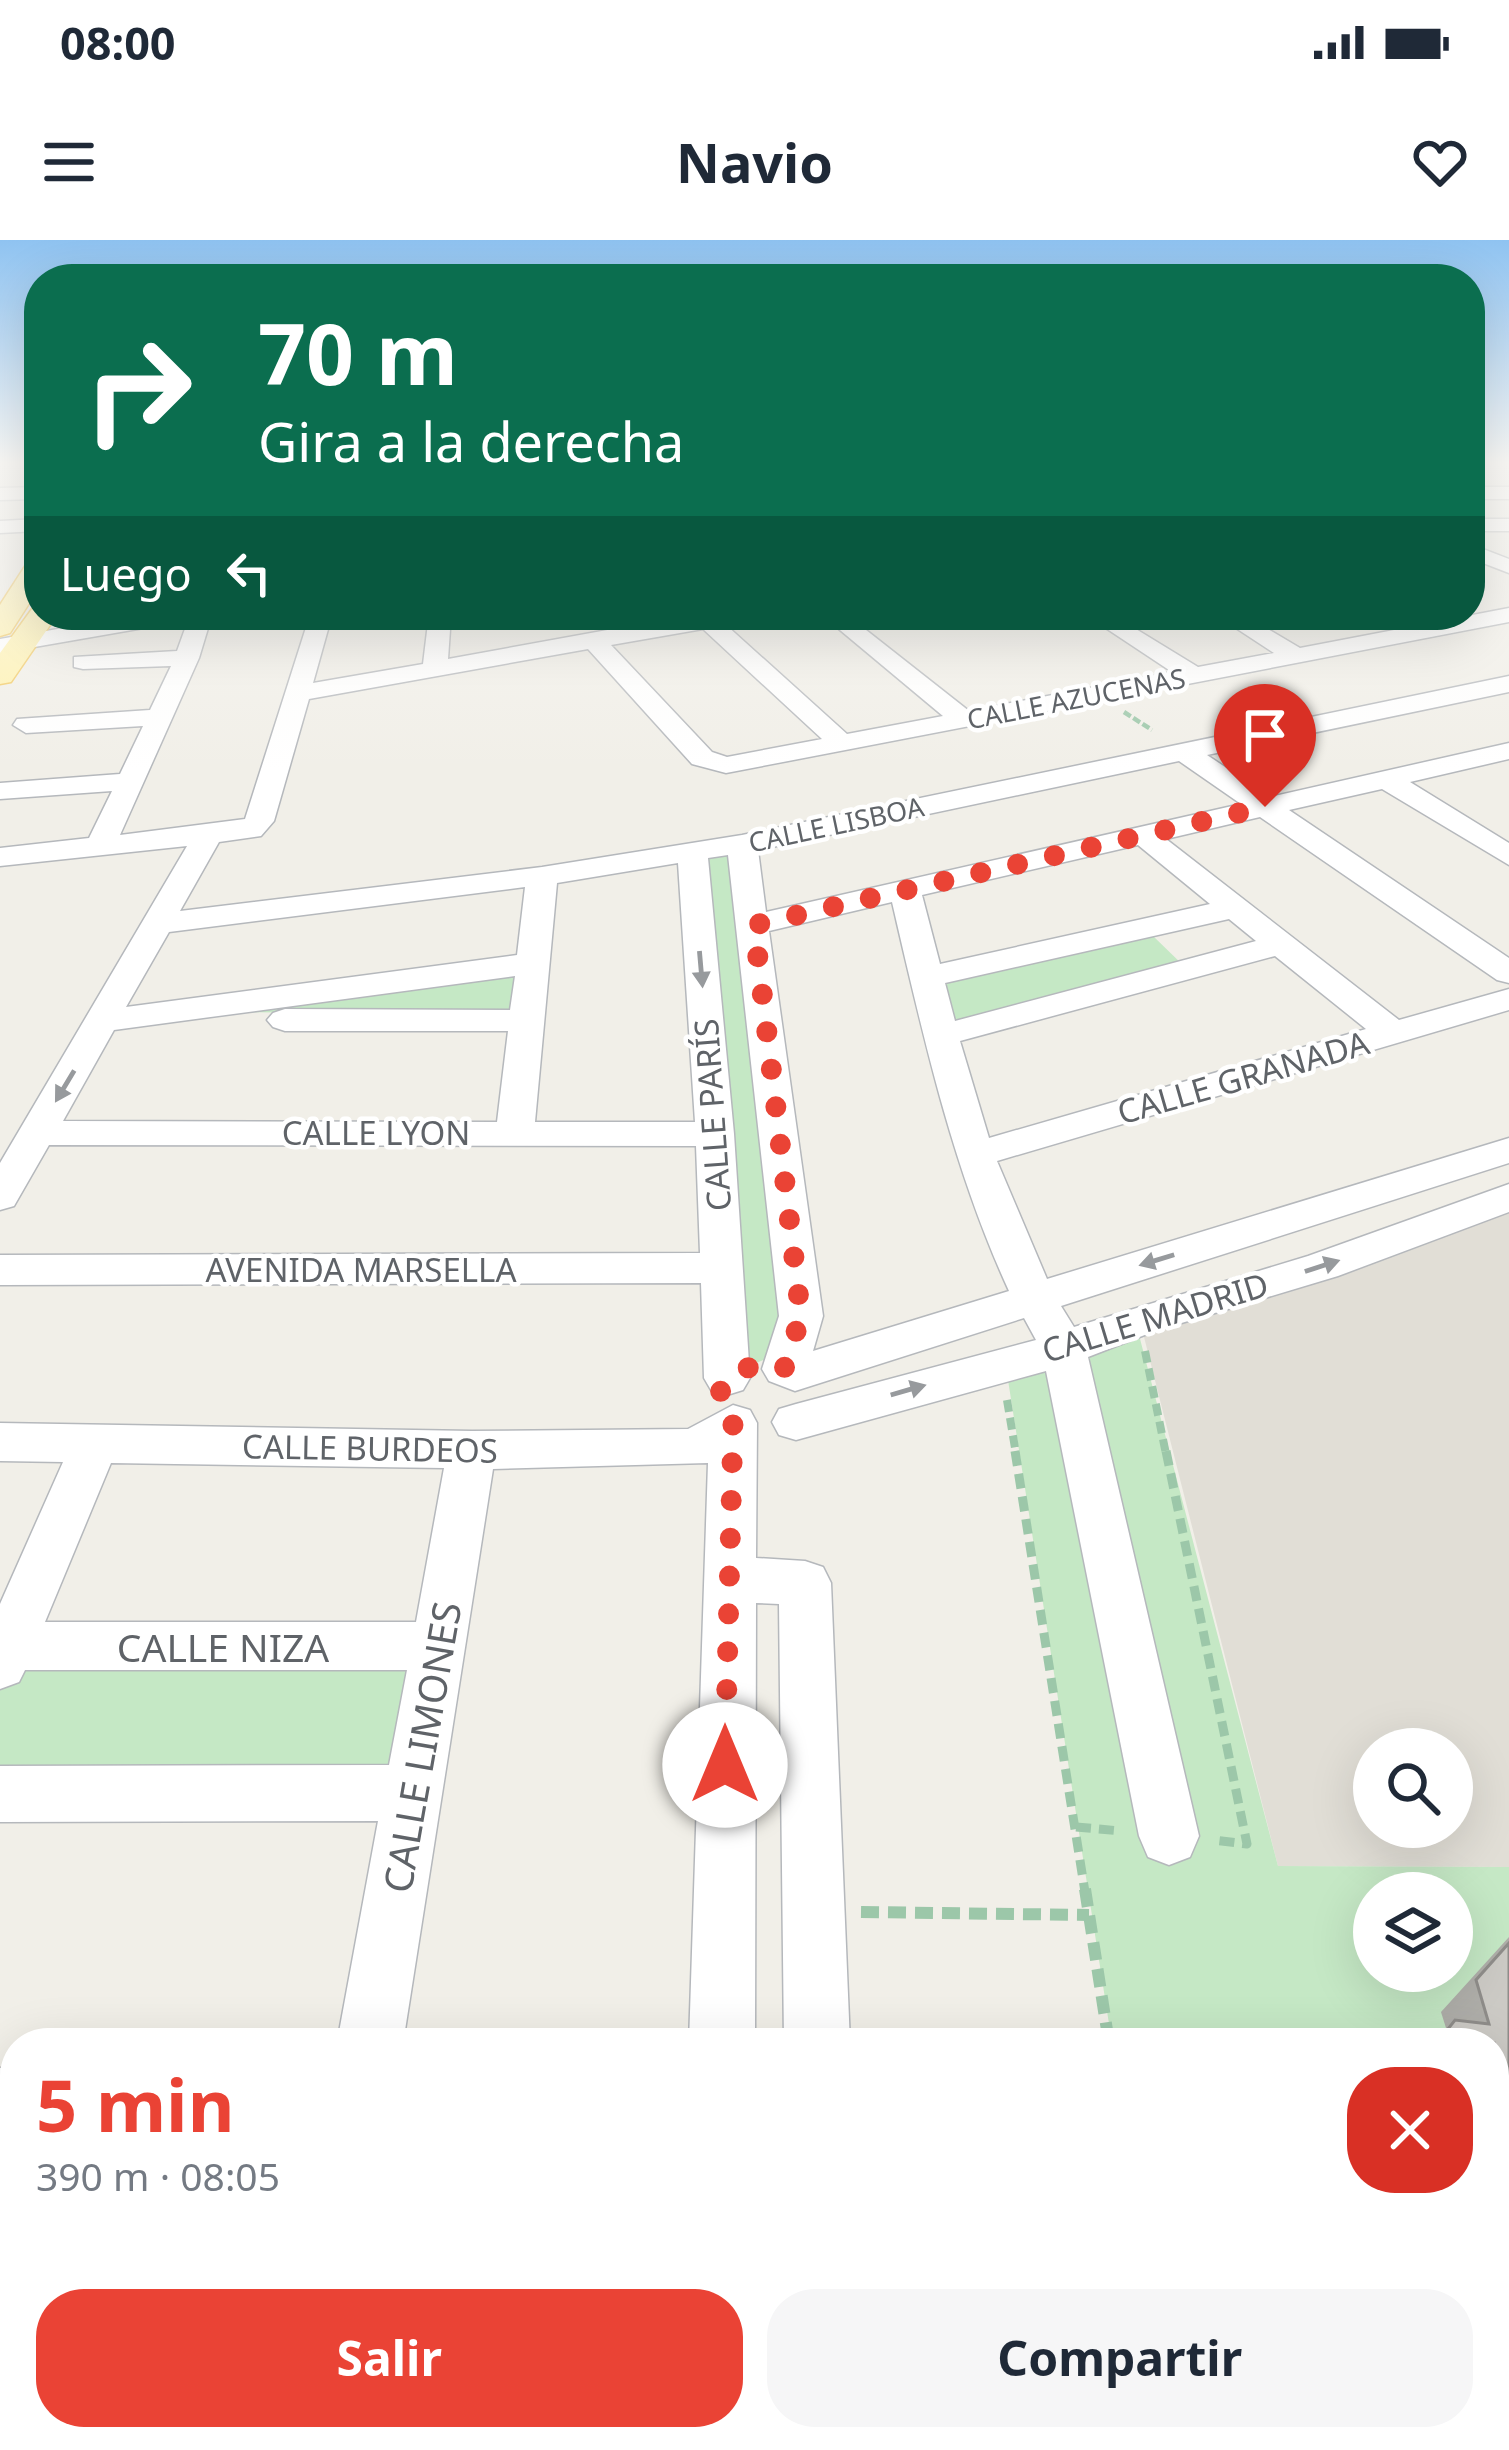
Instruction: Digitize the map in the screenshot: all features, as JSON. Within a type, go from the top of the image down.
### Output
[{"type":"main road","points":[[0,675],[16,633]]},
{"type":"street","points":[[99,849],[196,630]]},
{"type":"street","points":[[0,857],[251,830],[259,821],[317,630]]},
{"type":"street","points":[[435,669],[439,630]]},
{"type":"street","points":[[298,693],[647,630]]},
{"type":"street","points":[[717,630],[842,743]]},
{"type":"street","points":[[852,630],[963,719]]},
{"type":"street","points":[[1121,630],[1195,676]]},
{"type":"street","points":[[1253,630],[1297,656]]},
{"type":"street","points":[[1392,630],[1402,635]]},
{"type":"street","name":"CALLE AZUCENAS","points":[[594,641],[702,758],[714,764],[1428,630]]},
{"type":"street","points":[[82,662],[187,658]]},
{"type":"street","name":"CALLE LISBOA","points":[[157,923],[542,876],[742,844],[1509,684]]},
{"type":"street","points":[[26,725],[160,717]]},
{"type":"street","points":[[754,925],[1509,751]]},
{"type":"street","points":[[1184,752],[1509,973]]},
{"type":"street","points":[[1386,779],[1504,849]]},
{"type":"street","points":[[0,791],[132,781]]},
{"type":"street","points":[[1144,835],[1393,1033]]},
{"type":"street","points":[[0,1197],[206,838]]},
{"type":"street","name":"CALLE PARÍS","points":[[742,844],[801,1316],[790,1372]]},
{"type":"street","name":"CALLE PARÍS","points":[[692,852],[730,1400],[722,2028]]},
{"type":"street","points":[[515,1132],[542,876]]},
{"type":"street","points":[[904,890],[977,1154],[1031,1299],[1064,1349],[1169,1836]]},
{"type":"street","points":[[927,977],[1234,908]]},
{"type":"street","points":[[942,1035],[1279,945]]},
{"type":"street","points":[[104,1021],[533,962]]},
{"type":"street","name":"CALLE GRANADA","points":[[977,1154],[1509,999]]},
{"type":"street","points":[[162,1012],[192,1019],[529,1021]]},
{"type":"street","name":"CALLE LYON","points":[[37,1133],[715,1134]]},
{"type":"street","name":"CALLE MADRID","points":[[790,1372],[1509,1150]]},
{"type":"street","name":"CALLE MADRID","points":[[796,1422],[1064,1349],[1138,1320],[1323,1266],[1509,1197]]},
{"type":"street","name":"AVENIDA MARSELLA","points":[[0,1270],[722,1268]]},
{"type":"street","points":[[764,1365],[790,1372],[806,1389],[807,1406],[796,1422],[764,1432],[730,1400],[743,1368],[764,1365]]},
{"type":"street","name":"CALLE BURDEOS","points":[[0,1442],[472,1450],[697,1448],[730,1400]]},
{"type":"street","points":[[4,1656],[95,1444]]},
{"type":"street","name":"CALLE LIMONES","points":[[373,2028],[472,1450]]},
{"type":"street","points":[[727,1579],[805,1583],[817,2028]]},
{"type":"street","name":"CALLE NIZA","points":[[4,1656],[438,1646]]},
{"type":"street","points":[[0,1793],[412,1792]]},
{"type":"path","points":[[1098,694],[1184,752]]},
{"type":"path","points":[[1076,1827],[1247,1844],[1138,1320]]},
{"type":"path","points":[[1000,1364],[1107,2028]]},
{"type":"path","points":[[812,1911],[1089,1915]]},
{"type":"shaded area","points":[[1509,1210],[1509,1867],[1278,1866],[1143,1333]]},
{"type":"green space","points":[[742,844],[793,1348],[744,1368],[692,852]]},
{"type":"green space","points":[[1152,935],[1187,969],[944,1033],[929,979]]},
{"type":"green space","points":[[524,968],[521,1014],[199,1012]]},
{"type":"green space","points":[[1139,1335],[1278,1866],[1509,1867],[1509,2028],[1110,2028],[1008,1380]]},
{"type":"green space","points":[[438,1646],[413,1793],[0,1794],[0,1665]]},
{"type":"building","points":[[1509,1943],[1509,2028],[1449,2028],[1455,2020],[1489,2024],[1476,1980]]},
{"type":"route","points":[[725,1765],[733,1423],[719,1401],[721,1389],[727,1378],[743,1368],[784,1369],[800,1332],[801,1316],[754,925],[1265,807]]}]
